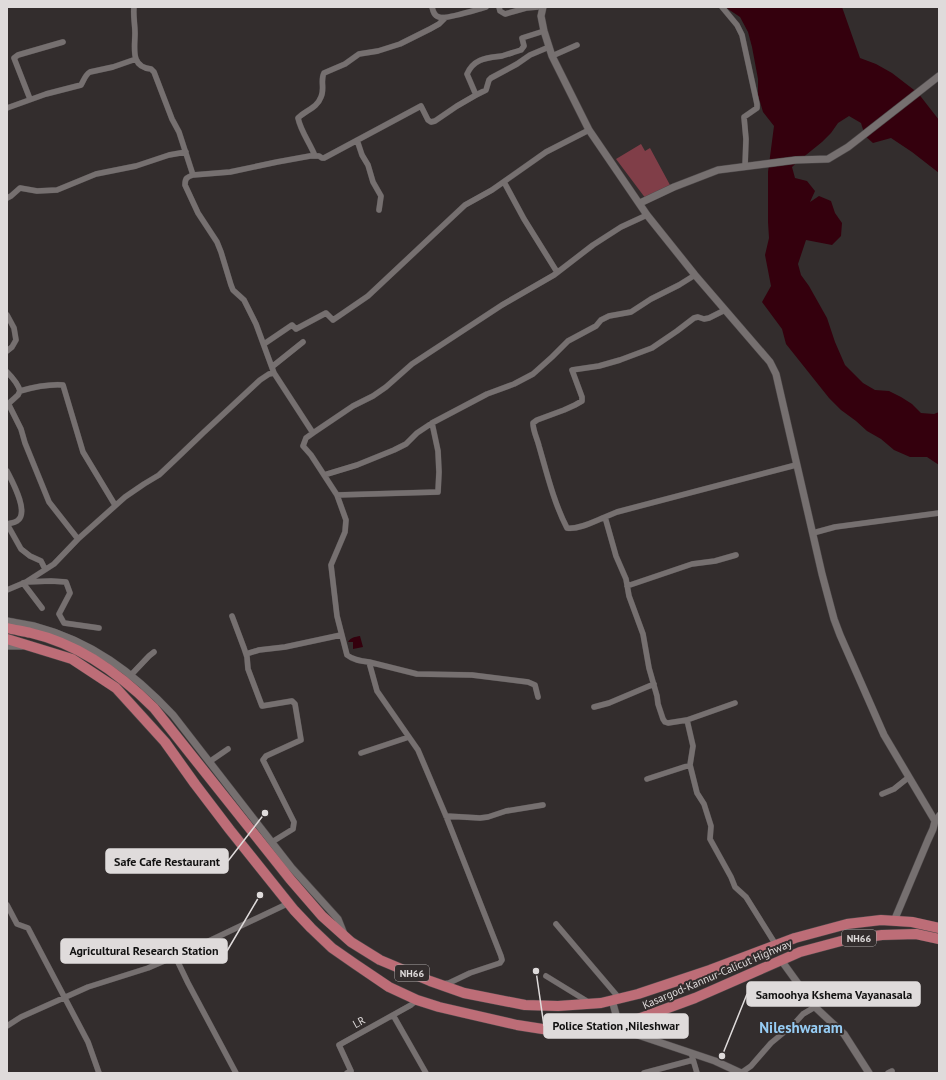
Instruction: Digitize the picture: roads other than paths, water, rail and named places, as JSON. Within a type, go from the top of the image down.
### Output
[{"type":"highway","name":"Kasargod-Kannur-Calicut Highway","points":[[7,628],[32,633],[63,643],[89,656],[138,691],[154,708],[290,879],[322,916],[346,939],[380,960],[430,981],[464,993],[525,1005],[558,1006],[601,1003],[638,994],[795,938],[847,924],[881,920],[912,922],[939,928]]},
{"type":"highway","name":"Kasargod-Kannur-Calicut Highway","points":[[7,638],[72,659],[116,688],[165,742],[195,784],[288,903],[311,928],[332,948],[355,964],[389,987],[417,1000],[488,1019],[549,1030],[593,1027],[638,1020],[800,952],[846,940],[916,934],[939,939]]},
{"type":"main road","points":[[543,7],[541,16],[552,56],[589,130],[647,215],[695,275],[773,366],[834,619],[884,735],[909,777],[937,818],[894,921]]},
{"type":"main road","points":[[640,203],[674,187],[718,170],[796,160],[828,159],[854,142],[939,76]]},
{"type":"main road","points":[[7,621],[33,626],[63,635],[90,647],[131,674],[156,697],[173,715],[291,867],[338,920],[346,939]]},
{"type":"main road","points":[[7,646],[34,646]]},
{"type":"main road","points":[[781,960],[815,1007],[844,1034],[869,1073]]},
{"type":"main road","points":[[616,999],[620,1029],[691,1052],[741,1073]]},
{"type":"street","points":[[134,7],[134,49],[136,59],[141,66],[151,69],[154,72],[172,119],[179,132],[193,175]]},
{"type":"street","points":[[432,7],[434,14],[438,17],[445,18],[486,7]]},
{"type":"street","points":[[499,7],[500,11],[505,14],[526,8],[538,7]]},
{"type":"street","points":[[722,7],[737,25],[742,36],[757,104],[757,108],[744,117],[746,139],[744,167]]},
{"type":"street","points":[[315,156],[304,135],[298,118],[317,105],[322,97],[324,73],[345,64],[359,54],[378,51],[400,44],[439,24],[445,18]]},
{"type":"street","points":[[476,95],[467,74],[474,64],[484,59],[503,56],[521,50],[524,46],[522,38],[544,31]]},
{"type":"street","points":[[30,99],[14,58],[18,55],[63,42]]},
{"type":"street","points":[[552,56],[577,45]]},
{"type":"street","points":[[313,433],[274,370],[256,324],[244,300],[233,290],[230,285],[217,242],[198,213],[185,185],[185,180],[187,177],[193,175],[230,172],[315,156],[324,158],[328,157],[420,106],[428,120],[431,122],[435,121],[457,106],[486,90],[491,78],[530,55],[549,47]]},
{"type":"street","points":[[7,108],[46,94],[81,85],[86,74],[90,72],[113,67],[136,59]]},
{"type":"street","points":[[264,344],[292,325],[296,329],[326,313],[332,320],[368,296],[461,208],[504,182],[546,152],[589,130]]},
{"type":"street","points":[[357,140],[362,155],[368,165],[373,182],[381,196],[379,210]]},
{"type":"street","points":[[7,198],[12,196],[20,188],[37,191],[57,190],[96,174],[136,166],[169,155],[186,152]]},
{"type":"street","points":[[504,182],[524,219],[557,272]]},
{"type":"street","points":[[538,697],[535,685],[528,682],[472,675],[417,674],[369,662],[359,661],[347,655],[337,616],[331,565],[345,532],[346,520],[337,495],[311,455],[303,446],[306,438],[353,406],[373,396],[386,387],[412,364],[502,305],[557,272],[593,245],[621,227],[647,215]]},
{"type":"street","points":[[324,475],[356,465],[406,444],[417,433],[432,423],[487,394],[514,384],[533,374],[568,341],[596,326],[601,320],[609,316],[631,312],[651,299],[695,275]]},
{"type":"street","points":[[725,310],[709,318],[694,318],[652,348],[608,364],[572,370],[582,397],[582,401],[533,423],[533,428],[544,467],[558,508],[567,528],[571,529],[587,524],[624,510],[796,465]]},
{"type":"street","points":[[7,315],[14,328],[16,340],[12,347],[7,351]]},
{"type":"street","points":[[7,590],[25,582],[54,564],[78,539],[115,505],[159,475],[260,380],[274,370],[303,342]]},
{"type":"street","points":[[7,372],[20,388],[20,391]]},
{"type":"street","points":[[78,539],[49,502],[24,443],[21,429],[8,404],[18,395],[20,391],[31,388],[63,385],[83,452],[115,505]]},
{"type":"street","points":[[337,495],[438,492],[438,451],[432,423]]},
{"type":"street","points":[[7,471],[20,500],[21,516],[17,521],[7,524],[21,548],[30,556],[41,561],[46,569]]},
{"type":"street","points":[[813,533],[835,527],[939,513]]},
{"type":"street","points":[[605,517],[616,556],[643,634],[649,668],[658,704],[665,722],[668,723],[687,720],[735,703]]},
{"type":"street","points":[[627,586],[692,564],[736,556]]},
{"type":"street","points":[[25,582],[51,580],[66,582],[70,593],[59,614],[64,623],[99,628]]},
{"type":"street","points":[[25,582],[42,608]]},
{"type":"street","points":[[232,616],[246,654],[248,669],[262,706],[292,701],[295,704],[301,740],[266,756],[263,760],[294,822],[293,829],[272,842]]},
{"type":"street","points":[[246,654],[259,650],[286,647],[341,635]]},
{"type":"street","points":[[131,674],[154,652]]},
{"type":"street","points":[[369,662],[377,691],[418,750],[502,956],[502,960],[496,965],[470,973],[449,983],[441,985]]},
{"type":"street","points":[[594,706],[610,703],[654,684]]},
{"type":"street","points":[[687,720],[693,746],[690,765],[697,793],[704,804],[711,826],[710,838],[735,887],[746,897],[776,945]]},
{"type":"street","points":[[361,752],[408,737]]},
{"type":"street","points":[[209,762],[228,749]]},
{"type":"street","points":[[647,779],[690,765]]},
{"type":"street","points":[[882,794],[894,789],[909,777]]},
{"type":"street","points":[[446,816],[480,818],[506,811],[543,805]]},
{"type":"street","points":[[7,1026],[21,1017],[88,987],[148,968],[288,903]]},
{"type":"street","points":[[7,906],[18,924],[28,928],[88,1042],[99,1073]]},
{"type":"street","points":[[556,924],[616,999]]},
{"type":"street","points":[[175,956],[236,1073]]},
{"type":"street","points":[[546,976],[592,1004]]},
{"type":"street","name":"LR","points":[[347,1073],[351,1071],[339,1045],[411,1005],[417,1000]]},
{"type":"street","points":[[741,1073],[751,1066],[771,1043],[794,1024],[803,1014],[815,1007]]},
{"type":"street","points":[[393,1015],[426,1073]]},
{"type":"street","points":[[691,1052],[697,1073]]},
{"type":"street","points":[[644,1073],[694,1060]]},
{"type":"place","name":"Safe Cafe Restaurant","points":[[265,813]]},
{"type":"place","name":"Agricultural Research Station","points":[[260,895]]},
{"type":"place","name":"Police Station ,Nileshwar","points":[[536,971]]},
{"type":"place","name":"Samoohya Kshema Vayanasala","points":[[722,1056]]},
{"type":"district","name":"Nileshwaram","points":[[801,1028]]}]
